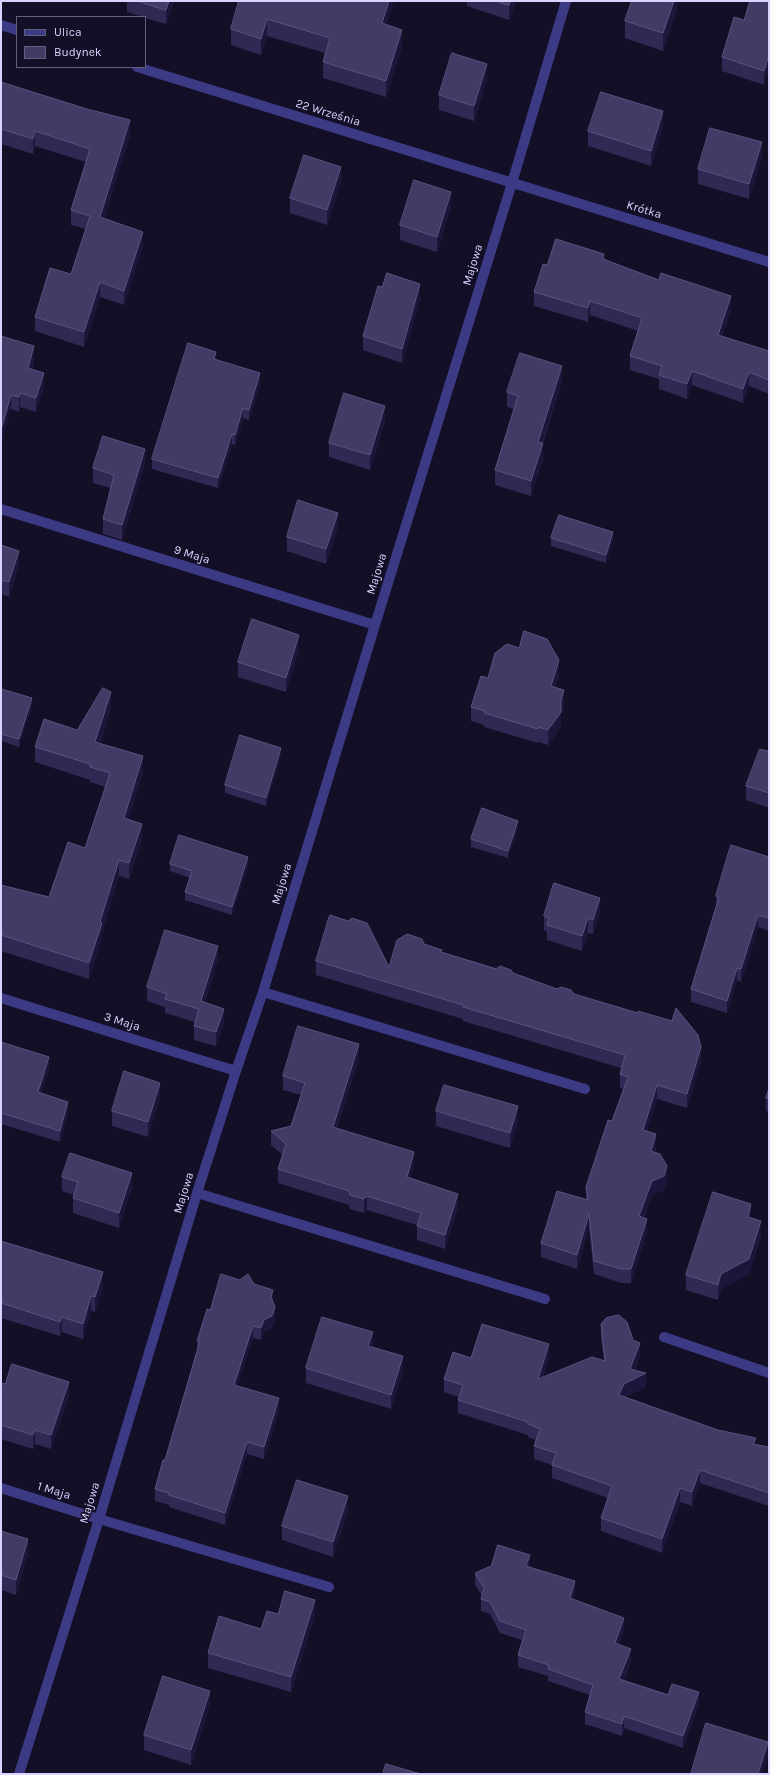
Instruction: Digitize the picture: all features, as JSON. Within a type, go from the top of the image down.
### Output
[{"type":"street","name":"Majowa","points":[[19,1774],[99,1519],[197,1193],[263,992],[512,184],[566,1]]},
{"type":"street","points":[[1,25],[16,30]]},
{"type":"street","name":"22 Września","points":[[140,68],[512,184]]},
{"type":"street","name":"Krótka","points":[[512,184],[769,262]]},
{"type":"street","name":"9 Maja","points":[[1,510],[375,625]]},
{"type":"street","points":[[263,992],[585,1089]]},
{"type":"street","name":"3 Maja","points":[[1,998],[236,1071]]},
{"type":"street","points":[[197,1193],[545,1300]]},
{"type":"street","points":[[664,1336],[769,1373]]},
{"type":"street","name":"1 Maja","points":[[1,1488],[99,1519],[329,1586]]},
{"type":"building","points":[[138,1],[169,1],[166,10]]},
{"type":"building","points":[[239,1],[389,1],[382,23],[402,30],[386,81],[323,62],[330,38],[267,19],[261,39],[231,29]]},
{"type":"building","points":[[496,1],[511,1],[509,5]]},
{"type":"building","points":[[632,1],[674,1],[663,33],[625,21]]},
{"type":"building","points":[[750,1],[769,1],[769,55],[764,71],[722,57],[734,17],[744,20]]},
{"type":"building","points":[[452,53],[487,64],[474,106],[439,95]]},
{"type":"building","points":[[1,82],[87,109],[130,120],[100,217],[143,232],[124,291],[100,282],[84,332],[35,317],[50,268],[71,274],[90,216],[71,210],[90,149],[35,131],[33,139],[1,129]]},
{"type":"building","points":[[601,92],[663,111],[651,151],[588,131]]},
{"type":"building","points":[[710,128],[762,142],[749,184],[698,169]]},
{"type":"building","points":[[304,155],[341,167],[327,210],[290,198]]},
{"type":"building","points":[[414,180],[451,192],[437,237],[400,225]]},
{"type":"building","points":[[556,239],[604,254],[603,259],[659,280],[661,273],[731,296],[718,335],[769,351],[769,380],[749,372],[743,389],[692,371],[687,384],[659,375],[662,366],[630,356],[642,318],[590,301],[588,308],[534,292],[543,264],[547,265]]},
{"type":"building","points":[[387,273],[420,284],[402,349],[363,336],[378,286],[382,287]]},
{"type":"building","points":[[1,336],[34,346],[28,368],[44,373],[36,398],[20,393],[19,397],[11,395],[1,430]]},
{"type":"building","points":[[188,343],[216,352],[214,359],[260,373],[249,410],[243,408],[235,435],[232,434],[218,478],[152,459]]},
{"type":"building","points":[[520,353],[562,366],[538,442],[543,443],[531,481],[495,470],[518,396],[507,392]]},
{"type":"building","points":[[344,393],[385,406],[370,455],[329,443]]},
{"type":"building","points":[[103,436],[145,449],[122,525],[103,519],[114,475],[93,468]]},
{"type":"building","points":[[298,500],[338,513],[326,549],[287,537]]},
{"type":"building","points":[[559,515],[613,532],[606,555],[551,538]]},
{"type":"building","points":[[1,545],[19,551],[9,582],[1,580]]},
{"type":"building","points":[[252,619],[299,635],[286,678],[238,662]]},
{"type":"building","points":[[524,631],[547,639],[559,660],[551,686],[564,690],[561,700],[561,712],[548,730],[538,727],[538,729],[484,713],[485,711],[471,707],[481,676],[488,678],[495,653],[507,644],[519,648]]},
{"type":"building","points":[[103,688],[111,692],[95,742],[143,756],[124,818],[142,824],[129,863],[119,860],[100,922],[102,923],[89,963],[1,935],[1,885],[49,897],[68,842],[85,848],[110,773],[90,767],[90,764],[35,747],[44,719],[77,730]]},
{"type":"building","points":[[2,689],[32,698],[19,739],[1,734]]},
{"type":"building","points":[[240,735],[281,748],[266,798],[225,785]]},
{"type":"building","points":[[760,749],[767,751],[769,750],[769,793],[746,786]]},
{"type":"building","points":[[482,808],[518,821],[508,851],[471,839]]},
{"type":"building","points":[[179,835],[248,857],[232,907],[185,892],[192,871],[170,864]]},
{"type":"building","points":[[731,845],[769,857],[769,918],[758,915],[741,969],[737,968],[727,1001],[691,989],[719,897],[716,896]]},
{"type":"building","points":[[554,883],[600,898],[593,920],[588,918],[582,936],[547,925],[549,918],[544,916]]},
{"type":"building","points":[[330,915],[348,921],[352,918],[367,923],[389,967],[397,940],[407,934],[422,939],[424,944],[442,950],[441,952],[496,969],[500,966],[511,970],[513,973],[557,989],[561,987],[571,990],[574,994],[638,1013],[638,1011],[672,1021],[676,1008],[698,1035],[701,1047],[687,1094],[657,1085],[643,1130],[656,1134],[651,1151],[660,1154],[667,1166],[664,1176],[652,1181],[639,1216],[647,1219],[631,1269],[621,1269],[594,1261],[589,1214],[577,1255],[541,1243],[557,1191],[588,1200],[586,1187],[608,1120],[612,1121],[628,1077],[620,1074],[625,1055],[463,1007],[463,1005],[316,961]]},
{"type":"building","points":[[165,930],[218,946],[201,1001],[224,1009],[216,1032],[194,1026],[199,1009],[165,999],[167,994],[147,987]]},
{"type":"building","points":[[298,1026],[359,1044],[333,1127],[414,1152],[407,1177],[458,1194],[445,1235],[417,1226],[421,1213],[367,1196],[364,1199],[350,1195],[349,1191],[278,1169],[286,1144],[271,1131],[291,1126],[305,1083],[283,1076]]},
{"type":"building","points":[[1,1042],[49,1057],[38,1092],[68,1102],[60,1131],[1,1113]]},
{"type":"building","points":[[124,1071],[160,1083],[148,1122],[112,1111]]},
{"type":"building","points":[[444,1085],[518,1106],[510,1133],[436,1111]]},
{"type":"building","points":[[769,1089],[769,1099],[766,1098]]},
{"type":"building","points":[[70,1153],[132,1173],[119,1213],[73,1198],[78,1182],[62,1177]]},
{"type":"building","points":[[713,1192],[751,1204],[748,1217],[761,1221],[749,1259],[721,1274],[718,1285],[686,1275]]},
{"type":"building","points":[[1,1241],[103,1272],[95,1297],[91,1296],[83,1324],[62,1317],[60,1322],[1,1303]]},
{"type":"building","points":[[221,1274],[240,1280],[248,1274],[254,1284],[273,1290],[271,1297],[275,1307],[272,1316],[264,1320],[261,1328],[253,1326],[234,1385],[279,1398],[264,1447],[247,1442],[225,1513],[155,1489],[200,1341],[197,1341],[207,1309],[210,1310]]},
{"type":"building","points":[[619,1315],[627,1322],[633,1340],[640,1343],[630,1369],[646,1373],[624,1384],[619,1395],[718,1430],[756,1438],[753,1444],[769,1447],[769,1493],[700,1470],[692,1492],[680,1488],[662,1539],[601,1518],[612,1486],[552,1465],[556,1453],[534,1446],[540,1429],[528,1424],[528,1422],[458,1400],[463,1385],[444,1379],[453,1352],[471,1358],[482,1324],[549,1344],[538,1379],[592,1357],[605,1361],[601,1324],[606,1318]]},
{"type":"building","points":[[322,1317],[373,1332],[368,1346],[403,1356],[391,1395],[306,1368]]},
{"type":"building","points":[[12,1364],[69,1382],[51,1435],[35,1430],[33,1435],[1,1425],[1,1383],[5,1384]]},
{"type":"building","points":[[297,1480],[348,1496],[333,1542],[282,1526]]},
{"type":"building","points":[[1,1531],[28,1539],[16,1580],[1,1575]]},
{"type":"building","points":[[498,1545],[530,1555],[526,1566],[575,1581],[570,1598],[624,1618],[615,1643],[631,1649],[619,1679],[668,1695],[672,1684],[699,1692],[683,1736],[624,1716],[622,1724],[585,1712],[593,1685],[548,1669],[549,1665],[518,1655],[526,1630],[500,1621],[490,1602],[481,1599],[484,1588],[475,1573],[491,1566]]},
{"type":"building","points":[[285,1591],[315,1600],[291,1677],[208,1653],[219,1616],[261,1629],[267,1611],[278,1614]]},
{"type":"building","points":[[163,1676],[210,1691],[191,1750],[144,1735]]},
{"type":"building","points":[[706,1723],[768,1742],[758,1774],[691,1774]]},
{"type":"building","points":[[386,1764],[421,1774],[383,1774]]}]
